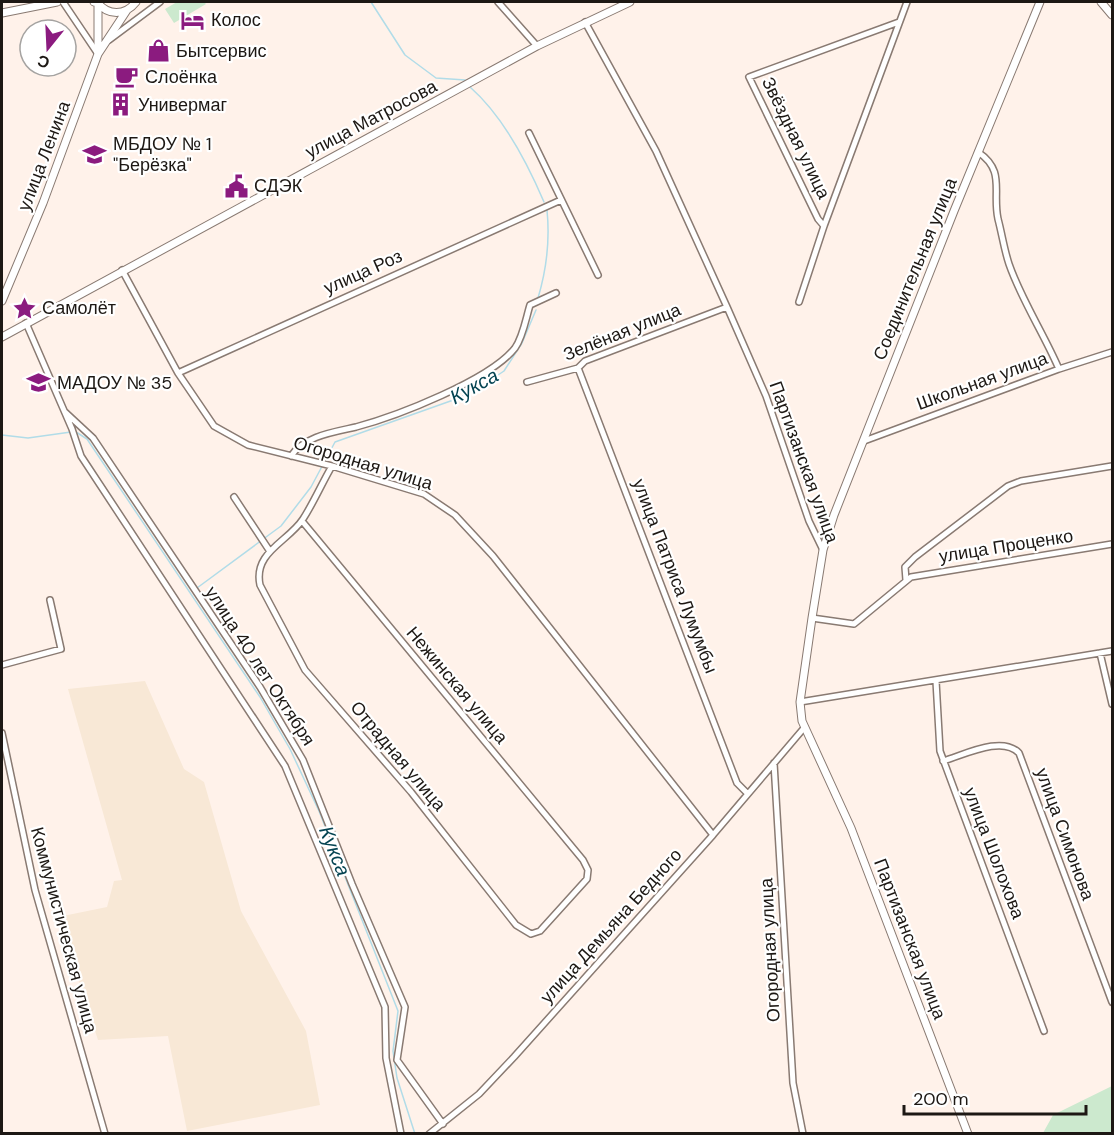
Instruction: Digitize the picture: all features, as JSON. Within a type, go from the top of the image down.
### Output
[{"type":"street","points":[[2,13],[57,2]]},
{"type":"street","points":[[63,2],[98,54]]},
{"type":"street","points":[[96,2],[110,12],[117,13],[127,10]]},
{"type":"street","name":"улица Ленина","points":[[96,2],[98,54]]},
{"type":"street","name":"улица Ленина","points":[[2,301],[43,203],[98,54],[127,10],[136,2]]},
{"type":"street","points":[[103,45],[159,2]]},
{"type":"street","points":[[498,2],[537,46]]},
{"type":"street","name":"улица Матросова","points":[[2,337],[537,46],[630,2]]},
{"type":"street","points":[[799,302],[824,226],[907,2]]},
{"type":"street","name":"Соединительная улица","points":[[823,550],[978,152],[1040,2]]},
{"type":"street","points":[[1101,2],[1113,15]]},
{"type":"street","name":"Партизанская улица","points":[[585,22],[656,151],[727,307],[766,396],[809,521],[823,550],[800,702],[804,728],[851,828],[968,1134]]},
{"type":"street","name":"Звёздная улица","points":[[824,226],[818,219],[749,76],[899,22]]},
{"type":"street","points":[[530,133],[598,274]]},
{"type":"street","points":[[978,152],[990,160],[995,171],[997,186],[995,205],[1009,264],[1059,369]]},
{"type":"street","name":"улица Роз","points":[[178,373],[561,200]]},
{"type":"street","name":"Огородная улица","points":[[122,270],[178,373],[214,426],[248,445],[329,465],[424,494],[455,515],[493,556],[712,835]]},
{"type":"street","points":[[291,456],[297,447],[320,436],[371,423],[478,378],[501,364],[517,346],[530,305],[556,293]]},
{"type":"street","name":"Зелёная улица","points":[[527,382],[579,368],[585,362],[727,307]]},
{"type":"street","name":"улица 40 лет Октября","points":[[26,323],[81,456],[285,766],[385,1007],[386,1058],[401,1134]]},
{"type":"street","name":"Школьная улица","points":[[864,441],[1059,369],[1113,352]]},
{"type":"street","name":"улица Патриса Лумумбы","points":[[579,368],[737,783],[747,793]]},
{"type":"street","name":"улица 40 лет Октября","points":[[63,411],[93,438],[260,687],[303,760],[352,884],[405,1007],[397,1060],[443,1124]]},
{"type":"street","points":[[234,496],[269,550],[302,521],[329,465]]},
{"type":"street","name":"улица Проценко","points":[[906,580],[905,567],[915,557],[1008,486],[1021,481],[1113,466]]},
{"type":"street","name":"Нежинская улица","points":[[302,521],[575,850],[588,870],[587,879],[576,894],[540,931],[531,934]]},
{"type":"street","name":"улица Проценко","points":[[812,618],[854,624],[911,577],[1113,544]]},
{"type":"street","name":"Отрадная улица","points":[[269,550],[258,576],[260,585],[305,670],[411,792],[516,925],[531,934]]},
{"type":"street","points":[[2,665],[61,649],[50,600]]},
{"type":"street","points":[[800,702],[1113,651]]},
{"type":"street","points":[[1100,653],[1113,704]]},
{"type":"street","name":"улица Шолохова","points":[[936,681],[940,751],[943,761],[1044,1031]]},
{"type":"street","name":"улица Демьяна Бедного","points":[[429,1134],[479,1094],[712,835],[804,728]]},
{"type":"street","name":"Коммунистическая улица","points":[[2,733],[35,890],[105,1134]]},
{"type":"street","name":"улица Симонова","points":[[943,761],[1002,744],[1013,747],[1019,753],[1112,1002]]},
{"type":"street","name":"Огородная улица","points":[[774,763],[793,1083],[803,1134]]},
{"type":"shaded area","points":[[145,681],[184,769],[204,782],[241,911],[306,1031],[320,1105],[187,1131],[168,1036],[98,1040],[58,917],[107,907],[114,881],[122,880],[68,689]]},
{"type":"green space","points":[[177,2],[204,2],[206,4],[174,23],[165,9]]},
{"type":"green space","points":[[1112,1086],[1112,1133],[1043,1133],[1053,1115]]},
{"type":"waterway","name":"Кукса","points":[[371,2],[405,55],[436,78],[465,80]]},
{"type":"waterway","name":"Кукса","points":[[470,87],[493,112],[513,140],[544,202]]},
{"type":"waterway","name":"Кукса","points":[[538,298],[547,254],[547,210]]},
{"type":"waterway","name":"Кукса","points":[[197,588],[281,526],[311,487],[335,442],[459,398],[504,371],[522,343],[536,310]]},
{"type":"waterway","name":"Кукса","points":[[2,435],[28,438],[71,432]]},
{"type":"waterway","name":"Кукса","points":[[76,432],[87,439],[260,697],[290,749],[319,811],[398,1011],[393,1051],[397,1078],[415,1134]]},
{"type":"place","name":"Колос","points":[[193,20]]},
{"type":"place","name":"Бытсервис","points":[[158,51]]},
{"type":"place","name":"Слоёнка","points":[[127,77]]},
{"type":"place","name":"Универмаг","points":[[120,105]]},
{"type":"place","name":"МБДОУ № 1 \"Берёзка\"","points":[[95,154]]},
{"type":"place","name":"СДЭК","points":[[236,186]]},
{"type":"place","name":"Самолёт","points":[[24,308]]},
{"type":"place","name":"МАДОУ № 35","points":[[39,383]]}]
